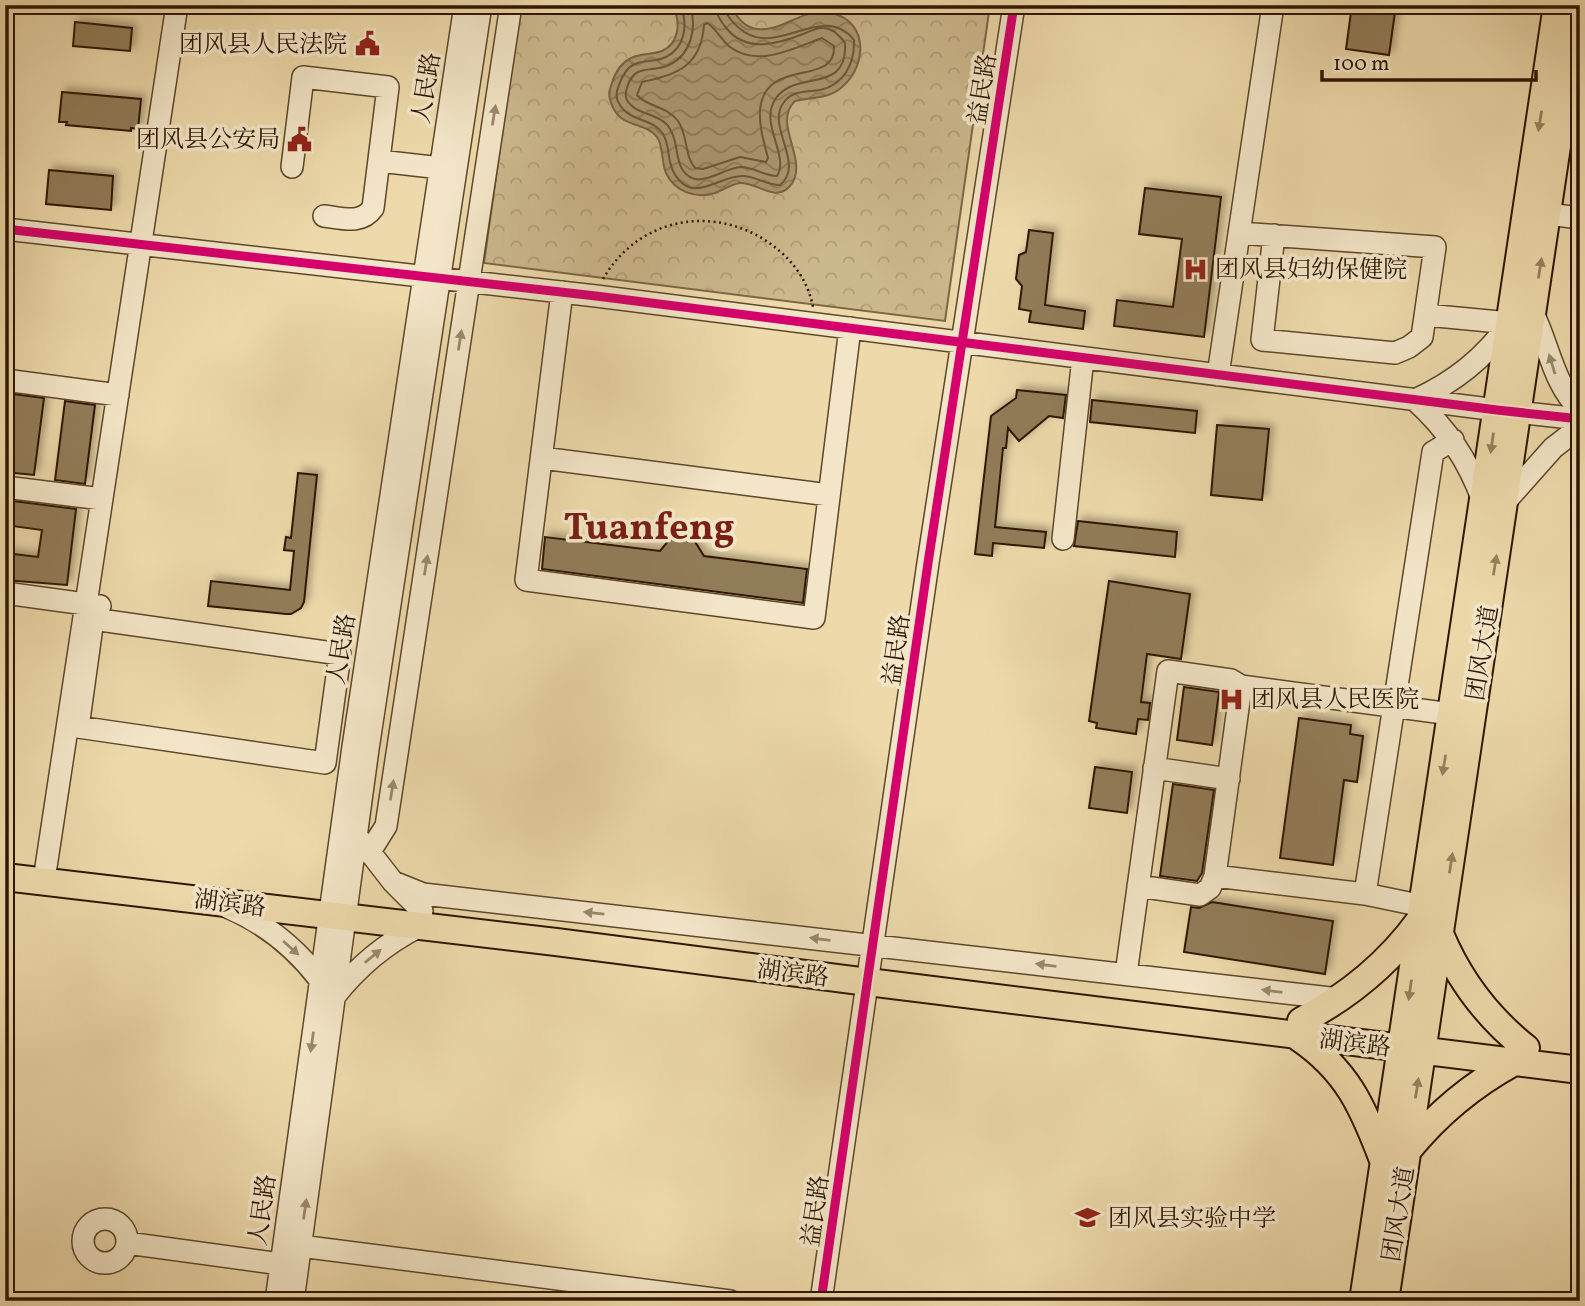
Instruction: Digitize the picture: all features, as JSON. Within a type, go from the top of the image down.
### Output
[{"type":"main road","name":"团风大道","points":[[1428,919],[1521,318],[1557,5]]},
{"type":"main road","name":"团风大道","points":[[1521,318],[1548,214],[1578,5]]},
{"type":"main road","name":"团风大道","points":[[1385,1301],[1396,1157],[1413,1042],[1451,714],[1494,502]]},
{"type":"main road","name":"湖滨路","points":[[5,862],[338,909],[870,965],[1299,1028],[1413,1042],[1520,1055],[1580,1055]]},
{"type":"main road","name":"湖滨路","points":[[5,877],[212,901],[338,909]]},
{"type":"main road","points":[[1428,919],[1474,997],[1520,1055],[1453,1102],[1396,1157],[1345,1079],[1299,1028],[1339,999],[1428,919]]},
{"type":"main road","name":"湖滨路","points":[[1520,1055],[1580,1070]]},
{"type":"main road","name":"团风大道","points":[[1363,1301],[1396,1157]]},
{"type":"street","points":[[47,867],[177,5]]},
{"type":"street","name":"人民路","points":[[338,909],[356,833],[432,277],[441,168],[465,5]]},
{"type":"street","name":"人民路","points":[[276,1301],[327,989],[369,644],[481,5]]},
{"type":"street","points":[[369,853],[386,826],[511,5]]},
{"type":"street","name":"益民路","points":[[821,1301],[1014,5]]},
{"type":"street","points":[[1218,375],[1273,5]]},
{"type":"street","points":[[292,167],[303,77],[388,87],[373,208],[358,219],[324,216]]},
{"type":"street","points":[[379,160],[441,168]]},
{"type":"street","points":[[1548,214],[1580,218]]},
{"type":"street","points":[[5,229],[596,296],[1580,419]]},
{"type":"street","points":[[1239,233],[1274,235],[1435,247],[1422,337],[1395,353],[1262,340],[1274,235]]},
{"type":"street","points":[[562,292],[526,580],[814,618],[850,328]]},
{"type":"street","points":[[1426,315],[1521,318],[1545,338],[1555,375],[1580,410]]},
{"type":"street","points":[[1415,400],[1446,385],[1473,365],[1521,318]]},
{"type":"street","points":[[1063,539],[1083,358]]},
{"type":"street","points":[[5,380],[118,395]]},
{"type":"street","points":[[1415,400],[1453,440],[1470,470],[1494,502],[1580,427]]},
{"type":"street","points":[[1365,894],[1433,453],[1453,440]]},
{"type":"street","points":[[542,458],[829,495]]},
{"type":"street","points":[[5,487],[102,499]]},
{"type":"street","points":[[5,593],[369,644]]},
{"type":"street","points":[[93,619],[340,654],[325,763],[78,727],[93,619]]},
{"type":"street","points":[[1126,974],[1168,671],[1231,680],[1241,686],[1451,714]]},
{"type":"street","points":[[1138,886],[1200,895],[1210,888],[1215,876],[1241,686]]},
{"type":"street","points":[[1154,768],[1228,779]]},
{"type":"street","points":[[212,901],[244,914],[274,933],[299,955],[327,989],[421,918],[356,833]]},
{"type":"street","points":[[1215,876],[1365,894],[1428,919]]},
{"type":"street","points":[[393,882],[423,894],[870,965],[1126,974],[1339,999]]},
{"type":"street","name":"人民路","points":[[293,1301],[327,989]]},
{"type":"street","points":[[127,1243],[281,1264]]},
{"type":"street","points":[[300,1246],[730,1301]]},
{"type":"path","points":[[596,296],[619,256],[640,238],[676,223],[718,221],[747,230],[772,244],[790,261],[809,291],[815,324]]},
{"type":"green space","points":[[520,5],[990,5],[945,321],[484,263]]},
{"type":"water","points":[[672,5],[729,5],[744,23],[757,29],[774,27],[807,14],[824,12],[839,15],[856,31],[860,54],[850,78],[836,92],[795,101],[789,110],[788,131],[796,165],[795,176],[784,191],[772,192],[740,183],[708,195],[680,189],[666,173],[657,137],[645,128],[618,116],[613,109],[610,91],[621,65],[635,56],[662,51],[672,43],[678,24]]},
{"type":"building","points":[[1352,5],[1396,5],[1389,55],[1346,49]]},
{"type":"building","points":[[75,22],[132,28],[130,51],[73,46]]},
{"type":"building","points":[[62,92],[141,99],[138,129],[131,128],[131,131],[66,125],[67,122],[59,122]]},
{"type":"building","points":[[49,170],[113,176],[111,210],[46,204]]},
{"type":"building","name":"团风县妇幼保健院","points":[[1145,188],[1221,197],[1204,337],[1114,326],[1117,300],[1173,307],[1182,239],[1139,234]]},
{"type":"building","points":[[1029,230],[1053,233],[1045,305],[1085,311],[1083,329],[1029,322],[1031,311],[1019,309],[1022,286],[1016,279],[1019,255],[1026,252]]},
{"type":"building","points":[[1017,390],[1066,395],[1063,418],[1049,416],[1019,441],[1008,428],[1006,448],[1003,448],[995,527],[1046,532],[1044,548],[993,543],[992,556],[975,554],[991,416],[1016,398]]},
{"type":"building","points":[[5,393],[44,398],[34,475],[5,472]]},
{"type":"building","points":[[1092,400],[1197,411],[1195,433],[1090,422]]},
{"type":"building","points":[[65,401],[95,405],[85,484],[55,480]]},
{"type":"building","points":[[1217,425],[1269,429],[1262,500],[1211,495]]},
{"type":"building","points":[[298,473],[317,475],[304,602],[301,608],[286,614],[208,606],[211,581],[290,590],[294,551],[284,550],[286,537],[291,538]]},
{"type":"building","points":[[5,500],[76,509],[67,585],[5,580],[5,553],[38,557],[42,530],[5,525]]},
{"type":"building","points":[[1078,521],[1177,532],[1175,557],[1074,546]]},
{"type":"building","points":[[682,536],[694,540],[704,556],[807,569],[803,603],[542,569],[545,537],[660,551],[669,540]]},
{"type":"building","points":[[1109,581],[1190,594],[1181,659],[1147,654],[1141,702],[1150,703],[1148,720],[1138,719],[1136,734],[1096,728],[1097,723],[1089,721]]},
{"type":"building","points":[[1184,687],[1219,692],[1212,745],[1177,740]]},
{"type":"building","points":[[1299,718],[1351,725],[1350,734],[1363,736],[1357,782],[1344,780],[1333,865],[1280,858]]},
{"type":"building","points":[[1095,767],[1132,772],[1127,813],[1089,808]]},
{"type":"building","points":[[1173,784],[1214,790],[1202,873],[1197,881],[1160,876]]},
{"type":"building","points":[[1212,902],[1333,921],[1325,974],[1184,952],[1191,907],[1199,908]]},
{"type":"cycle path","points":[[821,1301],[928,563],[1014,5]]},
{"type":"cycle path","points":[[5,229],[596,296],[1580,419]]},
{"type":"place","name":"团风县人民法院","points":[[367,44]]},
{"type":"place","name":"团风县公安局","points":[[300,139]]},
{"type":"place","name":"团风县妇幼保健院","points":[[1195,269]]},
{"type":"place","name":"团风县人民医院","points":[[1231,699]]},
{"type":"place","name":"团风县实验中学","points":[[1088,1218]]},
{"type":"district","name":"Tuanfeng","points":[[649,526]]}]
